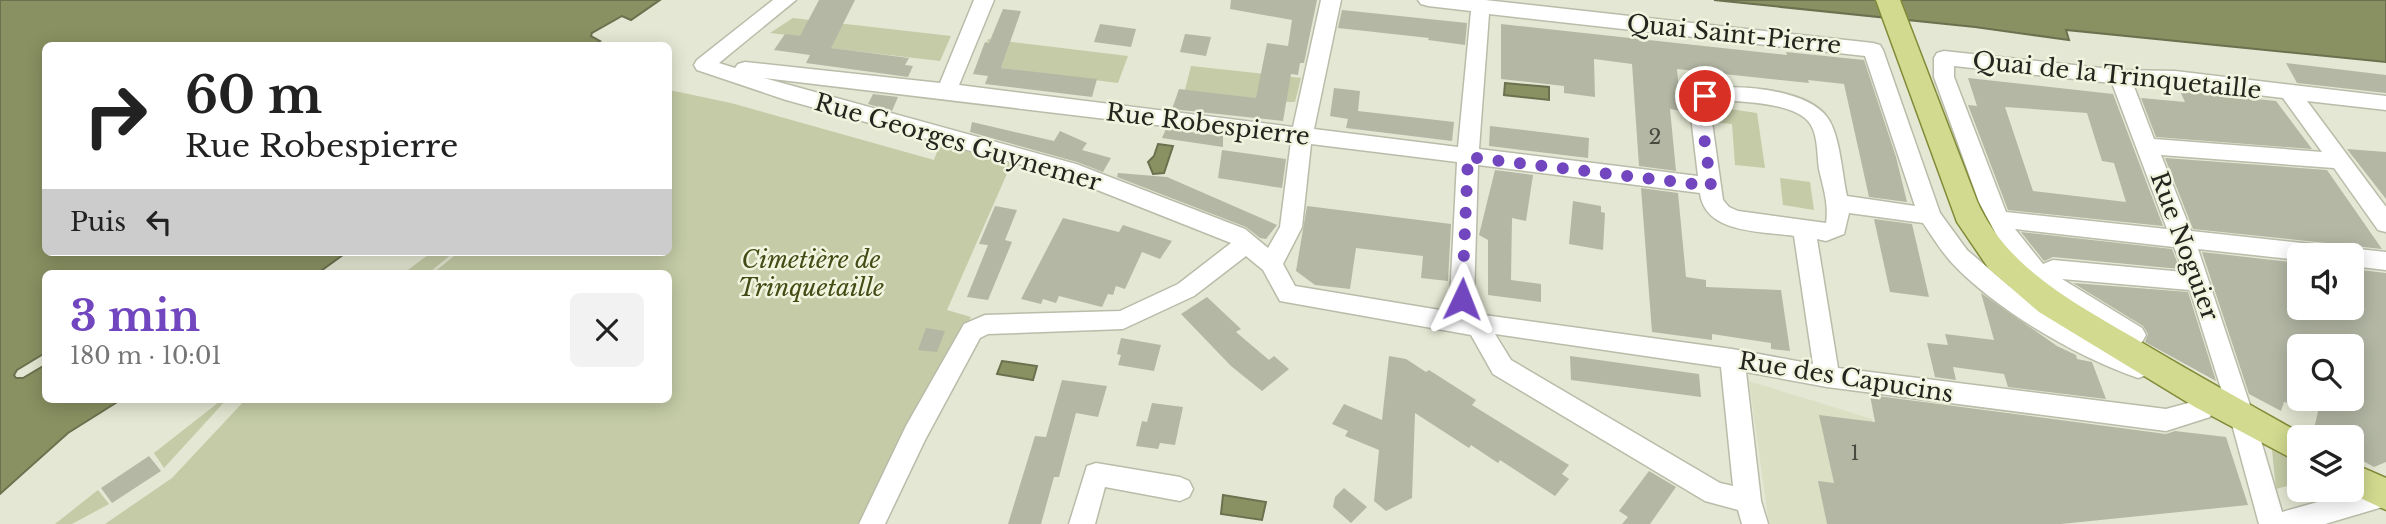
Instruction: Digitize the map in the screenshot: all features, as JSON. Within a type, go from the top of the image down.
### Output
[{"type":"main road","points":[[1888,0],[1972,222],[2000,261],[2050,303],[2206,397],[2287,442]]},
{"type":"main road","points":[[2364,484],[2386,495]]},
{"type":"street","points":[[704,65],[786,0]]},
{"type":"street","points":[[947,91],[984,0]]},
{"type":"street","points":[[1271,264],[1291,227],[1302,135],[1331,0]]},
{"type":"street","name":"Quai Saint-Pierre","points":[[1428,0],[1874,50],[1930,216]]},
{"type":"street","points":[[1484,6],[1479,14],[1468,157],[1462,299],[1476,326],[1502,367],[1708,490],[1751,512]]},
{"type":"street","name":"Quai de la Trinquetaille","points":[[1997,219],[1944,78],[1944,58],[2120,77],[2175,78],[2386,103]]},
{"type":"street","name":"Rue Robespierre","points":[[704,65],[947,91],[1711,186]]},
{"type":"street","name":"Rue Georges Guynemer","points":[[704,65],[793,95],[1068,170],[1237,234],[1271,264],[1288,294],[1476,326]]},
{"type":"street","name":"Rue Noguier","points":[[2120,77],[2199,282],[2242,417],[2272,524]]},
{"type":"street","points":[[1718,93],[1790,102],[1808,108],[1820,122],[1839,218],[1836,228],[1826,232],[1735,219],[1721,213],[1712,202],[1711,186],[1700,108],[1705,96],[1718,93]]},
{"type":"street","points":[[2290,93],[2386,224]]},
{"type":"street","points":[[2148,146],[2338,161]]},
{"type":"street","points":[[1838,203],[1930,216],[1959,256],[2000,291],[2068,336],[2206,397]]},
{"type":"street","points":[[1997,219],[2287,250]]},
{"type":"street","points":[[1997,219],[2026,261],[2042,275],[2076,301],[2134,335]]},
{"type":"street","points":[[1804,229],[1827,377]]},
{"type":"street","points":[[872,524],[915,434],[972,331],[985,325],[1123,320],[1186,290],[1246,244]]},
{"type":"street","points":[[2364,258],[2386,261]]},
{"type":"street","points":[[2042,275],[2053,269],[2199,282]]},
{"type":"street","name":"Rue des Capucins","points":[[1476,326],[1489,324],[1732,359],[1827,377],[2166,420],[2201,410],[2206,397]]},
{"type":"street","points":[[1732,359],[1751,512]]},
{"type":"street","points":[[1082,524],[1096,474],[1180,489]]},
{"type":"street","points":[[2283,524],[2386,495]]},
{"type":"shaded area","points":[[0,0],[660,0],[631,20],[622,16],[592,33],[591,36],[598,42],[42,42],[42,256],[341,256],[322,270],[42,270],[42,355],[17,370],[14,375],[16,378],[23,378],[42,367],[42,403],[116,403],[68,433],[0,494]]},
{"type":"shaded area","points":[[1714,0],[2386,0],[2386,62],[2066,30],[2069,40],[1975,27]]},
{"type":"shaded area","points":[[1505,83],[1549,87],[1549,100],[1504,95]]},
{"type":"shaded area","points":[[1158,144],[1173,146],[1164,173],[1153,174],[1148,162],[1154,156]]},
{"type":"shaded area","points":[[1002,361],[1037,366],[1033,380],[997,374]]},
{"type":"shaded area","points":[[1749,381],[1872,419],[1899,524],[1769,524]]},
{"type":"shaded area","points":[[1223,495],[1266,502],[1262,520],[1221,514]]},
{"type":"green space","points":[[793,18],[951,36],[940,61],[821,47],[825,39],[770,33]]},
{"type":"green space","points":[[988,39],[1128,56],[1118,83],[1001,68],[1009,45],[987,42]]},
{"type":"green space","points":[[1191,66],[1301,78],[1295,102],[1286,102],[1185,90]]},
{"type":"green space","name":"Cimetière de Trinquetaille","points":[[672,91],[731,103],[934,160],[941,141],[1013,160],[947,310],[971,317],[866,524],[105,524],[172,478],[242,403],[672,403],[672,270],[437,270],[454,256],[672,256]]},
{"type":"green space","points":[[1723,108],[1757,113],[1765,168],[1735,165],[1732,124],[1710,122],[1711,114],[1724,115]]},
{"type":"green space","points":[[1780,178],[1810,182],[1814,210],[1783,205]]},
{"type":"green space","points":[[427,256],[449,256],[433,270],[408,270]]},
{"type":"green space","points":[[218,403],[223,403],[164,468],[154,453]]},
{"type":"green space","points":[[2272,450],[2287,458],[2287,486],[2276,489]]},
{"type":"green space","points":[[98,490],[109,504],[72,524],[55,524]]},
{"type":"building","points":[[819,0],[855,0],[831,48],[909,58],[905,65],[913,66],[908,77],[806,63],[810,55],[774,50],[785,34],[800,36]]},
{"type":"building","points":[[1231,0],[1317,0],[1304,63],[1300,63],[1298,75],[1291,74],[1283,121],[1172,109],[1179,89],[1256,98],[1267,43],[1288,46],[1292,20],[1230,9]]},
{"type":"building","points":[[1003,9],[1021,11],[1001,68],[1097,79],[1092,97],[985,84],[988,76],[973,74],[985,42],[989,43]]},
{"type":"building","points":[[1342,10],[1467,23],[1465,45],[1428,40],[1429,38],[1338,28]]},
{"type":"building","points":[[1100,24],[1136,29],[1131,47],[1094,42]]},
{"type":"building","points":[[1501,24],[1787,55],[1786,52],[1864,60],[1896,157],[1907,202],[1869,197],[1844,84],[1808,80],[1809,83],[1677,69],[1681,111],[1670,109],[1676,171],[1639,166],[1632,64],[1594,59],[1595,97],[1564,93],[1564,86],[1501,79]]},
{"type":"building","points":[[1185,34],[1211,37],[1206,56],[1180,52]]},
{"type":"building","points":[[2286,63],[2386,75],[2386,93],[2297,83]]},
{"type":"building","points":[[1968,78],[2113,94],[2163,226],[2008,210],[1968,105],[1977,106]],"holes":[[[2005,107],[2087,113],[2102,161],[2114,163],[2126,202],[2033,191]]]},
{"type":"building","points":[[1334,88],[1360,91],[1358,111],[1454,122],[1452,141],[1346,128],[1348,119],[1330,116]]},
{"type":"building","points":[[2180,91],[2276,101],[2312,149],[2156,137],[2141,98],[2185,102]]},
{"type":"building","points":[[873,94],[898,97],[892,111],[868,104]]},
{"type":"building","points":[[972,122],[1054,141],[1060,131],[1087,143],[1082,150],[1111,158],[1103,172],[970,132]]},
{"type":"building","points":[[1490,126],[1589,138],[1588,158],[1489,146]]},
{"type":"building","points":[[1166,129],[1223,136],[1223,147],[1162,138]]},
{"type":"building","points":[[2347,149],[2386,152],[2386,199]]},
{"type":"building","points":[[1222,150],[1286,159],[1282,188],[1218,178]]},
{"type":"building","points":[[2165,158],[2327,170],[2382,249],[2364,247],[2364,243],[2325,243],[2193,229]]},
{"type":"building","points":[[1495,170],[1533,175],[1526,221],[1512,218],[1511,280],[1541,284],[1541,302],[1488,295],[1488,240],[1479,235]]},
{"type":"building","points":[[1118,173],[1167,177],[1277,225],[1266,239],[1260,238],[1246,227],[1117,177]]},
{"type":"building","points":[[1641,188],[1678,193],[1686,277],[1706,280],[1706,287],[1781,290],[1790,351],[1771,349],[1771,343],[1712,334],[1712,340],[1652,332]]},
{"type":"building","points":[[1573,201],[1601,206],[1601,212],[1605,213],[1603,250],[1569,244]]},
{"type":"building","points":[[995,206],[1017,210],[1005,240],[1012,242],[988,300],[967,297],[988,245],[979,244]]},
{"type":"building","points":[[1307,206],[1451,224],[1448,281],[1421,278],[1423,256],[1356,248],[1350,289],[1315,285],[1296,271]]},
{"type":"building","points":[[1063,218],[1119,232],[1123,225],[1172,241],[1160,259],[1142,252],[1125,289],[1116,286],[1113,295],[1108,294],[1102,307],[1059,296],[1056,303],[1043,299],[1041,304],[1021,299]]},
{"type":"building","points":[[1874,219],[1912,224],[1929,297],[1890,292]]},
{"type":"building","points":[[2021,232],[2172,249],[2180,269],[2053,257],[2044,261]]},
{"type":"building","points":[[2202,252],[2287,262],[2287,320],[2364,320],[2364,270],[2386,273],[2386,462],[2374,467],[2364,462],[2364,425],[2315,425],[2318,411],[2364,411],[2364,334],[2287,334],[2287,403],[2284,402],[2281,411],[2249,394]]},
{"type":"building","points":[[2073,283],[2188,292],[2216,381],[2145,342],[2148,334],[2143,326]]},
{"type":"building","points":[[1981,293],[2057,346],[2076,355],[2077,359],[2092,362],[2106,399],[2008,387],[2004,374],[1953,367],[1956,380],[1935,377],[1927,343],[1948,345],[1945,334],[1994,340]]},
{"type":"building","points":[[1207,297],[1241,329],[1236,332],[1269,360],[1274,356],[1289,369],[1262,391],[1231,366],[1181,314]]},
{"type":"building","points":[[926,328],[945,331],[937,352],[918,350]]},
{"type":"building","points":[[1121,338],[1161,345],[1154,371],[1118,365],[1121,355],[1117,354]]},
{"type":"building","points":[[1389,356],[1406,359],[1426,372],[1429,370],[1476,400],[1472,405],[1569,465],[1562,474],[1569,479],[1555,496],[1500,460],[1498,463],[1471,445],[1469,448],[1415,413],[1412,498],[1386,511],[1374,501],[1379,450],[1345,436],[1348,431],[1332,424],[1344,404],[1382,420]]},
{"type":"building","points":[[1570,356],[1699,374],[1701,397],[1571,380]]},
{"type":"building","points":[[1062,380],[1107,386],[1098,417],[1076,413],[1059,477],[1054,477],[1041,524],[1008,524],[1035,436],[1046,437]]},
{"type":"building","points":[[1870,395],[2166,434],[2175,431],[2226,437],[2248,505],[2061,524],[1827,524],[1818,481],[1834,483],[1819,415],[1875,422]]},
{"type":"building","points":[[1152,403],[1183,407],[1175,445],[1160,443],[1158,449],[1136,446],[1142,421],[1147,422]]},
{"type":"building","points":[[149,456],[161,471],[112,503],[101,488]]},
{"type":"building","points":[[1649,471],[1676,487],[1650,524],[1622,524],[1628,517],[1619,511]]},
{"type":"building","points":[[1344,488],[1367,507],[1351,523],[1333,507],[1335,497]]},
{"type":"route","points":[[1462,299],[1468,157],[1711,186],[1700,108],[1705,96]]}]
